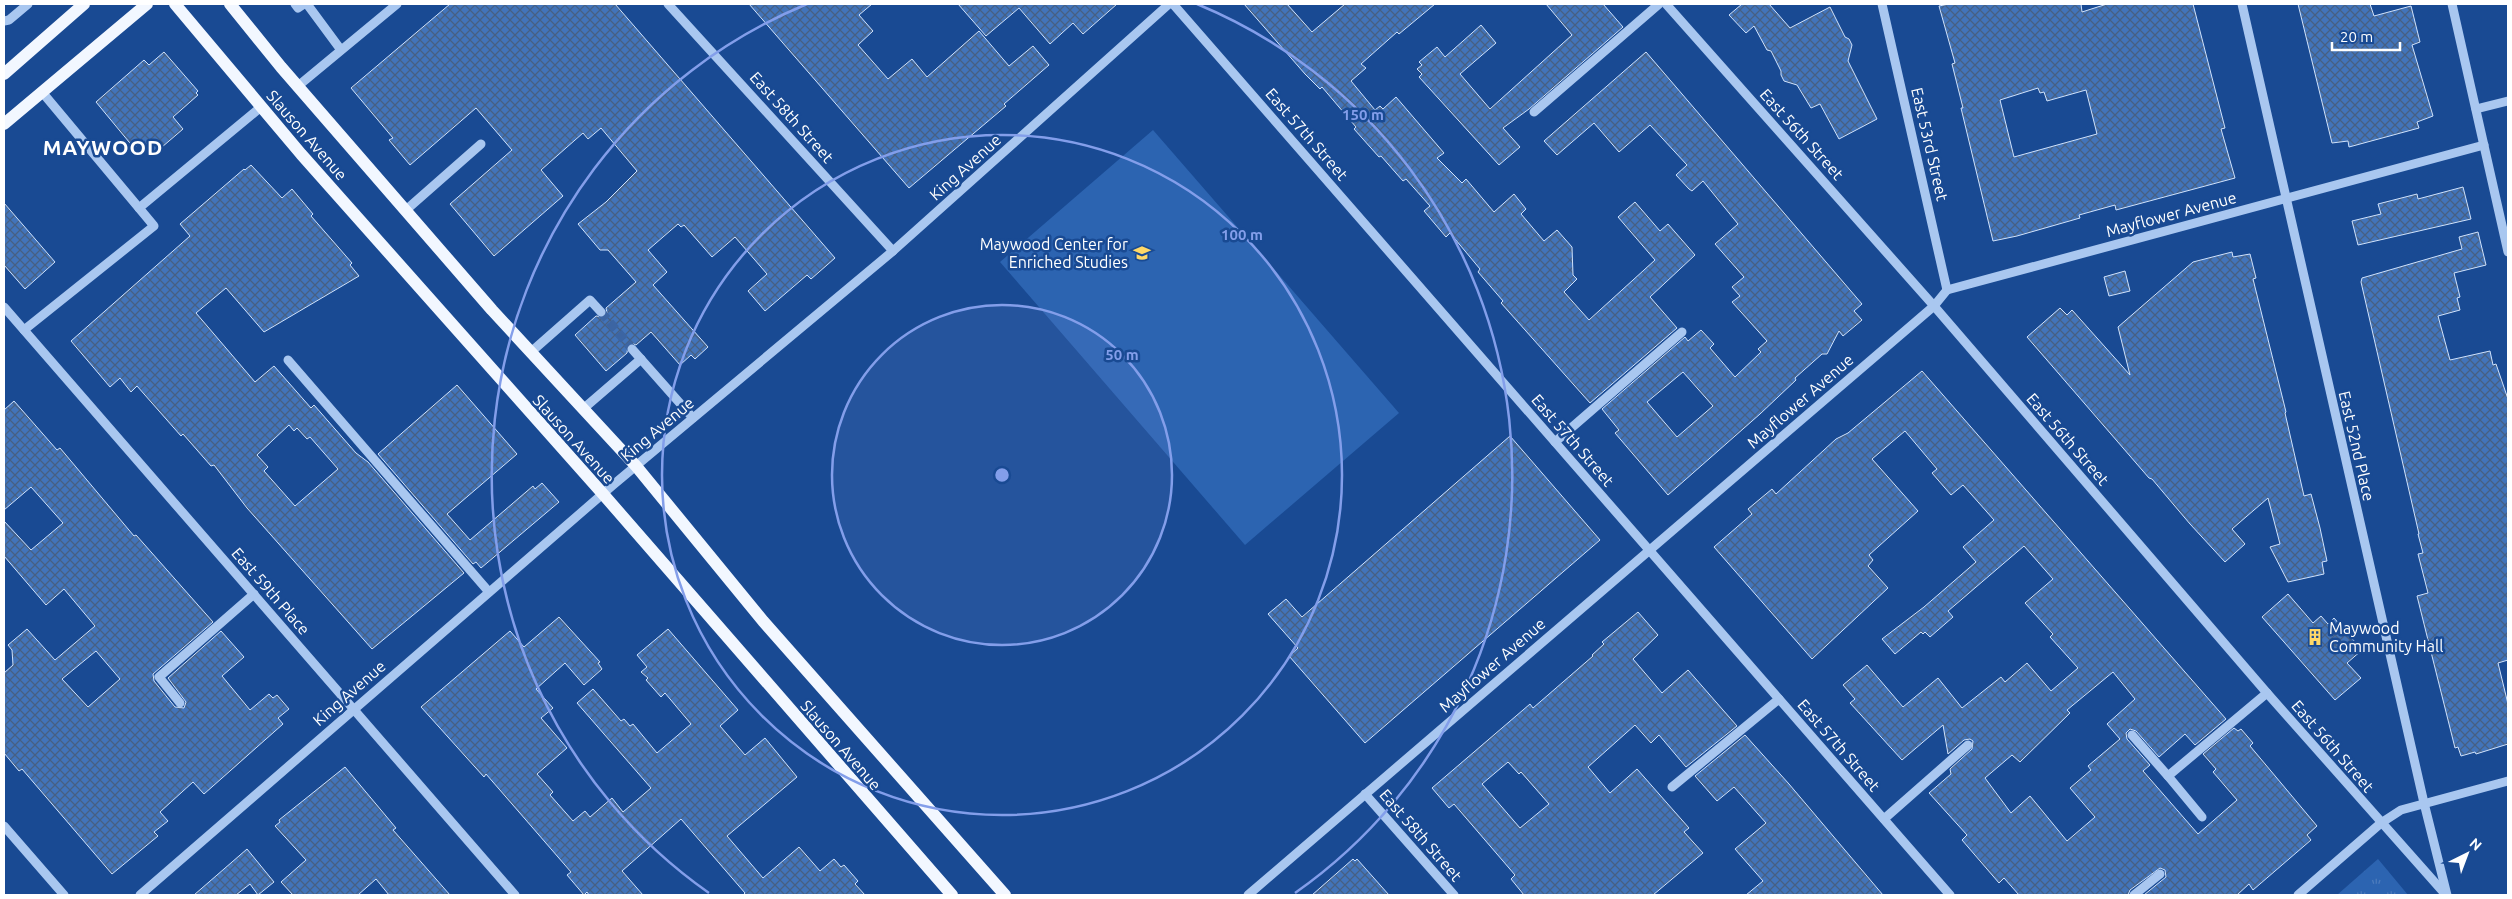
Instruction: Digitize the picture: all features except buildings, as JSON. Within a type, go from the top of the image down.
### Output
[{"type":"main road","points":[[4,74],[84,4]]},
{"type":"main road","points":[[4,124],[147,4]]},
{"type":"main road","name":"Slauson Avenue","points":[[174,4],[261,107],[496,376],[603,494],[952,895]]},
{"type":"main road","name":"Slauson Avenue","points":[[230,4],[298,86],[406,210],[531,352],[636,466],[763,621],[1005,895]]},
{"type":"street","points":[[4,21],[10,20],[28,4]]},
{"type":"street","points":[[295,4],[298,8],[306,4],[341,50]]},
{"type":"street","points":[[298,86],[397,4]]},
{"type":"street","name":"East 58th Street","points":[[668,4],[893,251]]},
{"type":"street","name":"King Avenue","points":[[140,895],[603,494],[893,251],[1169,4]]},
{"type":"street","name":"East 57th Street","points":[[1173,4],[1950,895]]},
{"type":"street","points":[[1534,112],[1659,4]]},
{"type":"street","name":"East 56th Street","points":[[1666,4],[1934,306],[2267,693],[2381,824],[2446,895]]},
{"type":"street","name":"East 53rd Street","points":[[1882,4],[1947,290]]},
{"type":"street","name":"East 52nd Place","points":[[2242,4],[2285,199],[2446,895]]},
{"type":"street","points":[[2452,4],[2508,252]]},
{"type":"street","points":[[24,330],[154,226],[42,92]]},
{"type":"street","points":[[2476,110],[2508,101]]},
{"type":"street","points":[[139,208],[261,107]]},
{"type":"street","points":[[406,210],[481,144]]},
{"type":"street","name":"Mayflower Avenue","points":[[1248,895],[1934,306],[1947,290],[2484,145]]},
{"type":"street","points":[[531,352],[590,300],[601,312]]},
{"type":"street","name":"East 59th Place","points":[[4,307],[516,895]]},
{"type":"street","points":[[1555,442],[1682,332]]},
{"type":"street","points":[[632,348],[693,418]]},
{"type":"street","points":[[583,409],[641,359]]},
{"type":"street","points":[[288,360],[489,592]]},
{"type":"street","points":[[180,702],[158,677],[254,594]]},
{"type":"street","points":[[2168,776],[2267,693]]},
{"type":"street","points":[[1672,787],[1779,699]]},
{"type":"street","points":[[2132,734],[2202,817]]},
{"type":"street","points":[[1884,819],[1968,745]]},
{"type":"street","points":[[2298,895],[2381,824],[2401,810],[2508,781]]},
{"type":"street","name":"East 58th Street","points":[[1365,794],[1454,895]]},
{"type":"street","points":[[4,826],[64,895]]},
{"type":"street","points":[[2134,895],[2160,874]]},
{"type":"green space","points":[[1153,130],[1399,413],[1245,545],[1000,262]]},
{"type":"green space","points":[[2378,859],[2408,895],[2337,895]]},
{"type":"tunnel","points":[[601,312],[632,349]]},
{"type":"place","name":"Maywood Center for Enriched Studies","points":[[1142,253]]},
{"type":"place","name":"Maywood Community Hall","points":[[2315,637]]},
{"type":"district","name":"MAYWOOD","points":[[103,147]]}]
